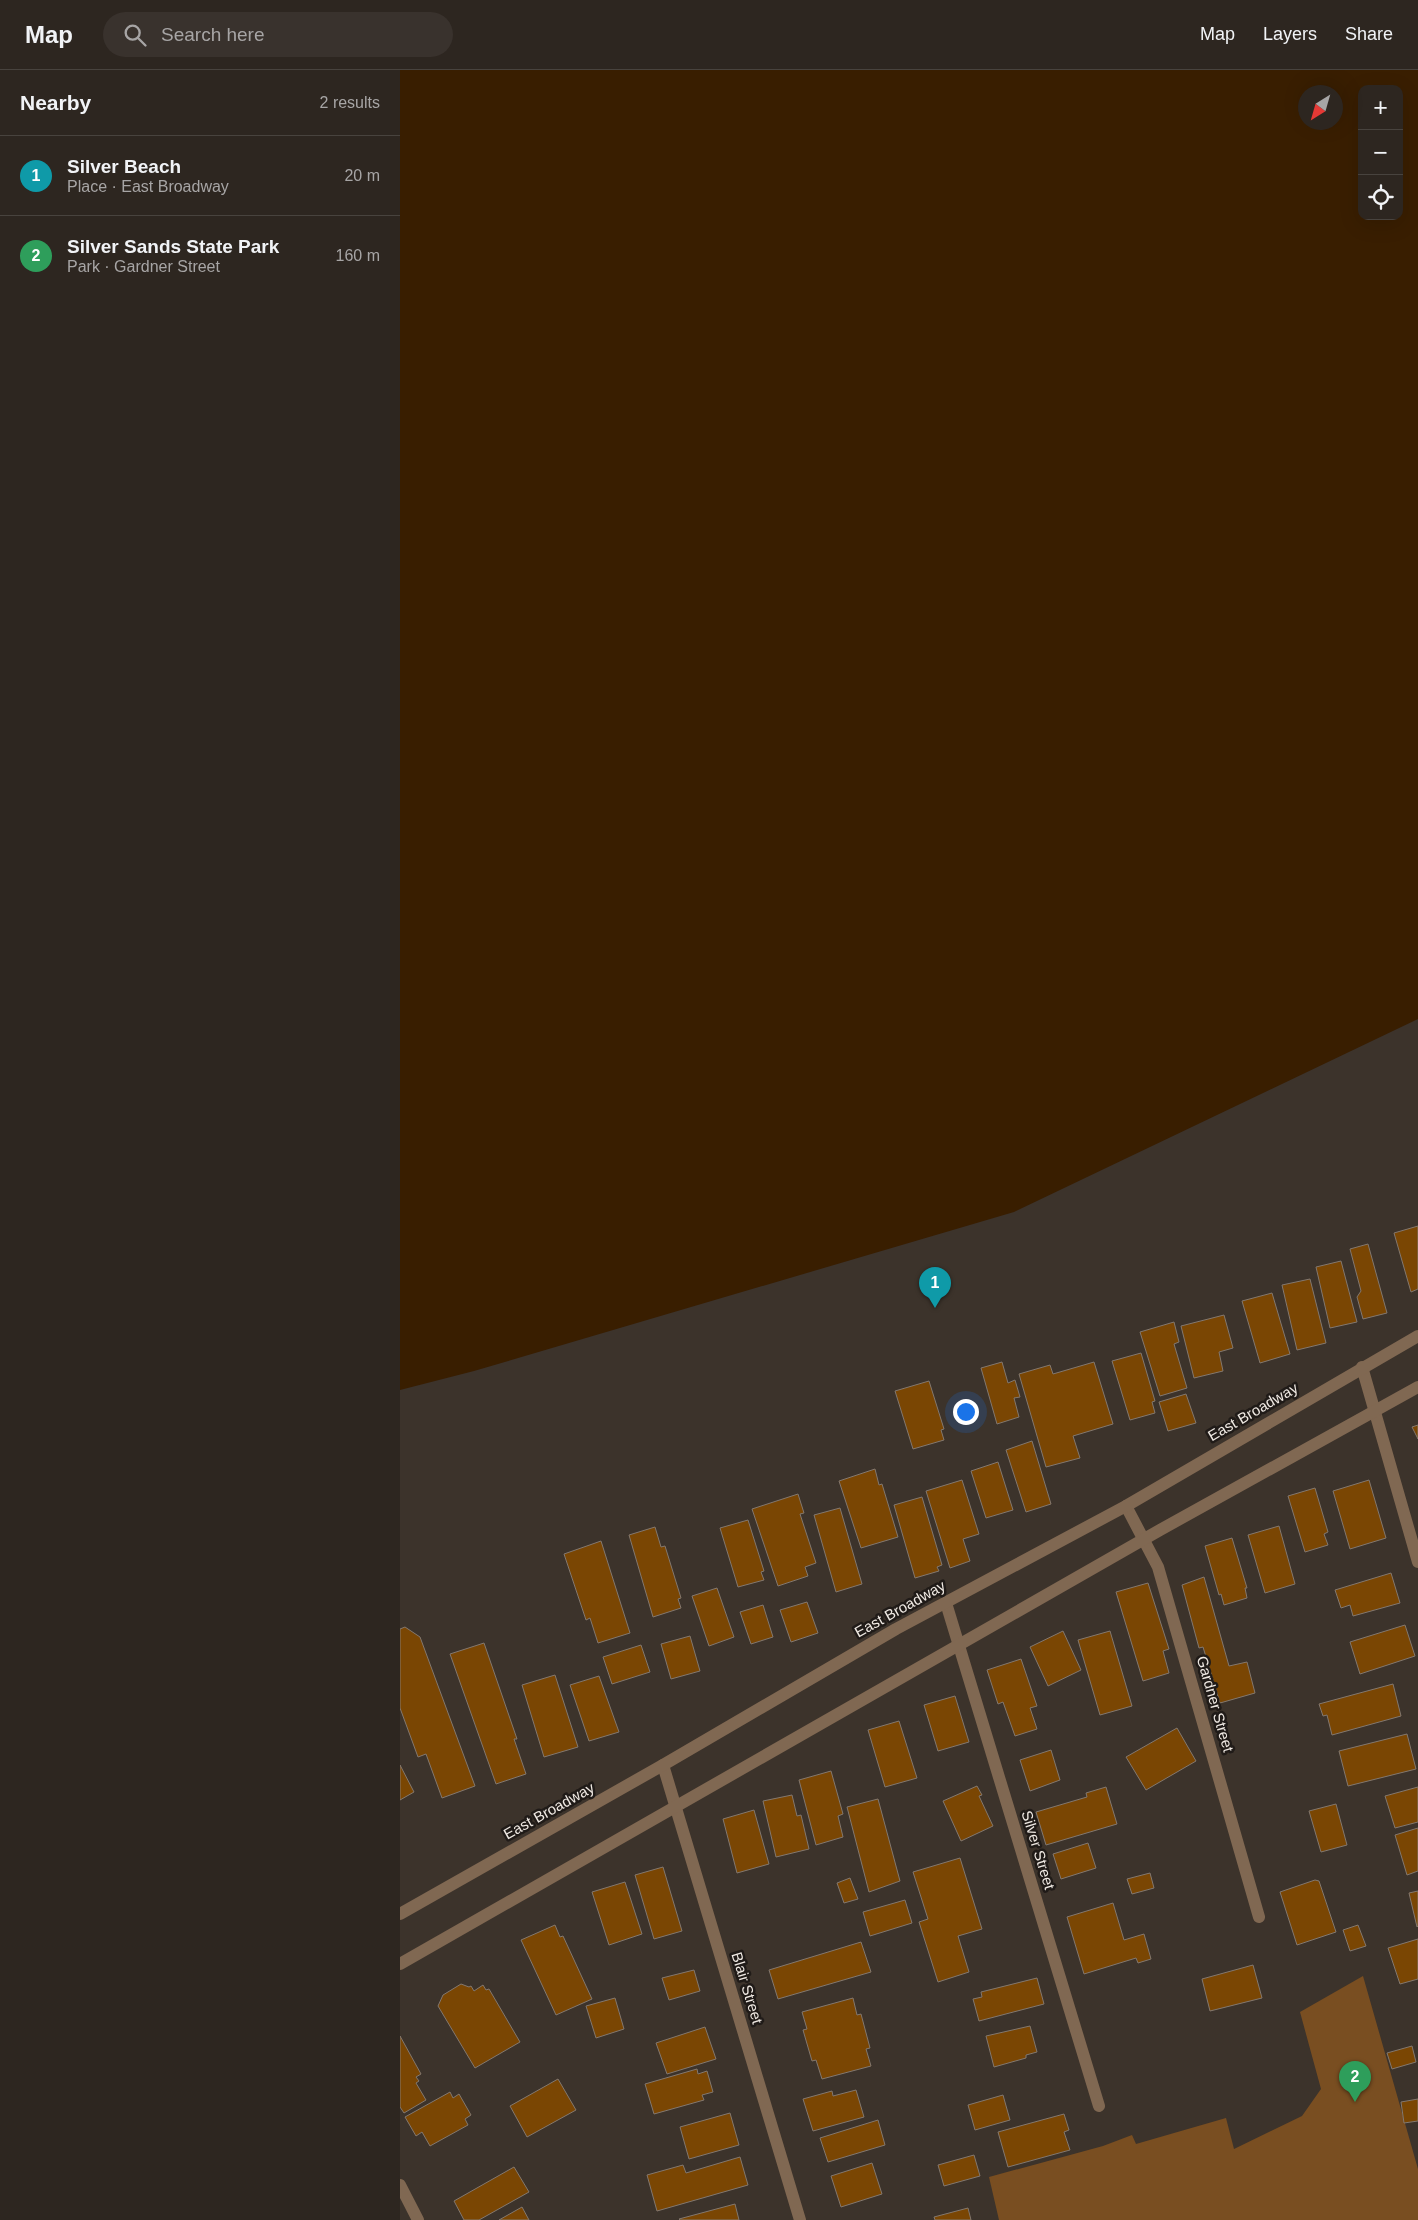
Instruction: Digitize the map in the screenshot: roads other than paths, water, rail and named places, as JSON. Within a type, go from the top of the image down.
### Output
[{"type":"street","name":"East Broadway","points":[[400,1914],[663,1765],[896,1629],[1126,1506],[1418,1336]]},
{"type":"street","points":[[1362,1367],[1418,1562]]},
{"type":"street","points":[[400,1964],[1143,1539],[1418,1387]]},
{"type":"street","name":"Gardner Street","points":[[1126,1506],[1158,1567],[1260,1917]]},
{"type":"street","name":"Silver Street","points":[[946,1602],[1098,2106]]},
{"type":"street","name":"Blair Street","points":[[663,1765],[800,2220]]},
{"type":"street","points":[[400,2185],[418,2220]]},
{"type":"place","name":"Silver Beach","points":[[935,1308]]},
{"type":"place","name":"Silver Sands State Park","points":[[1355,2102]]}]
